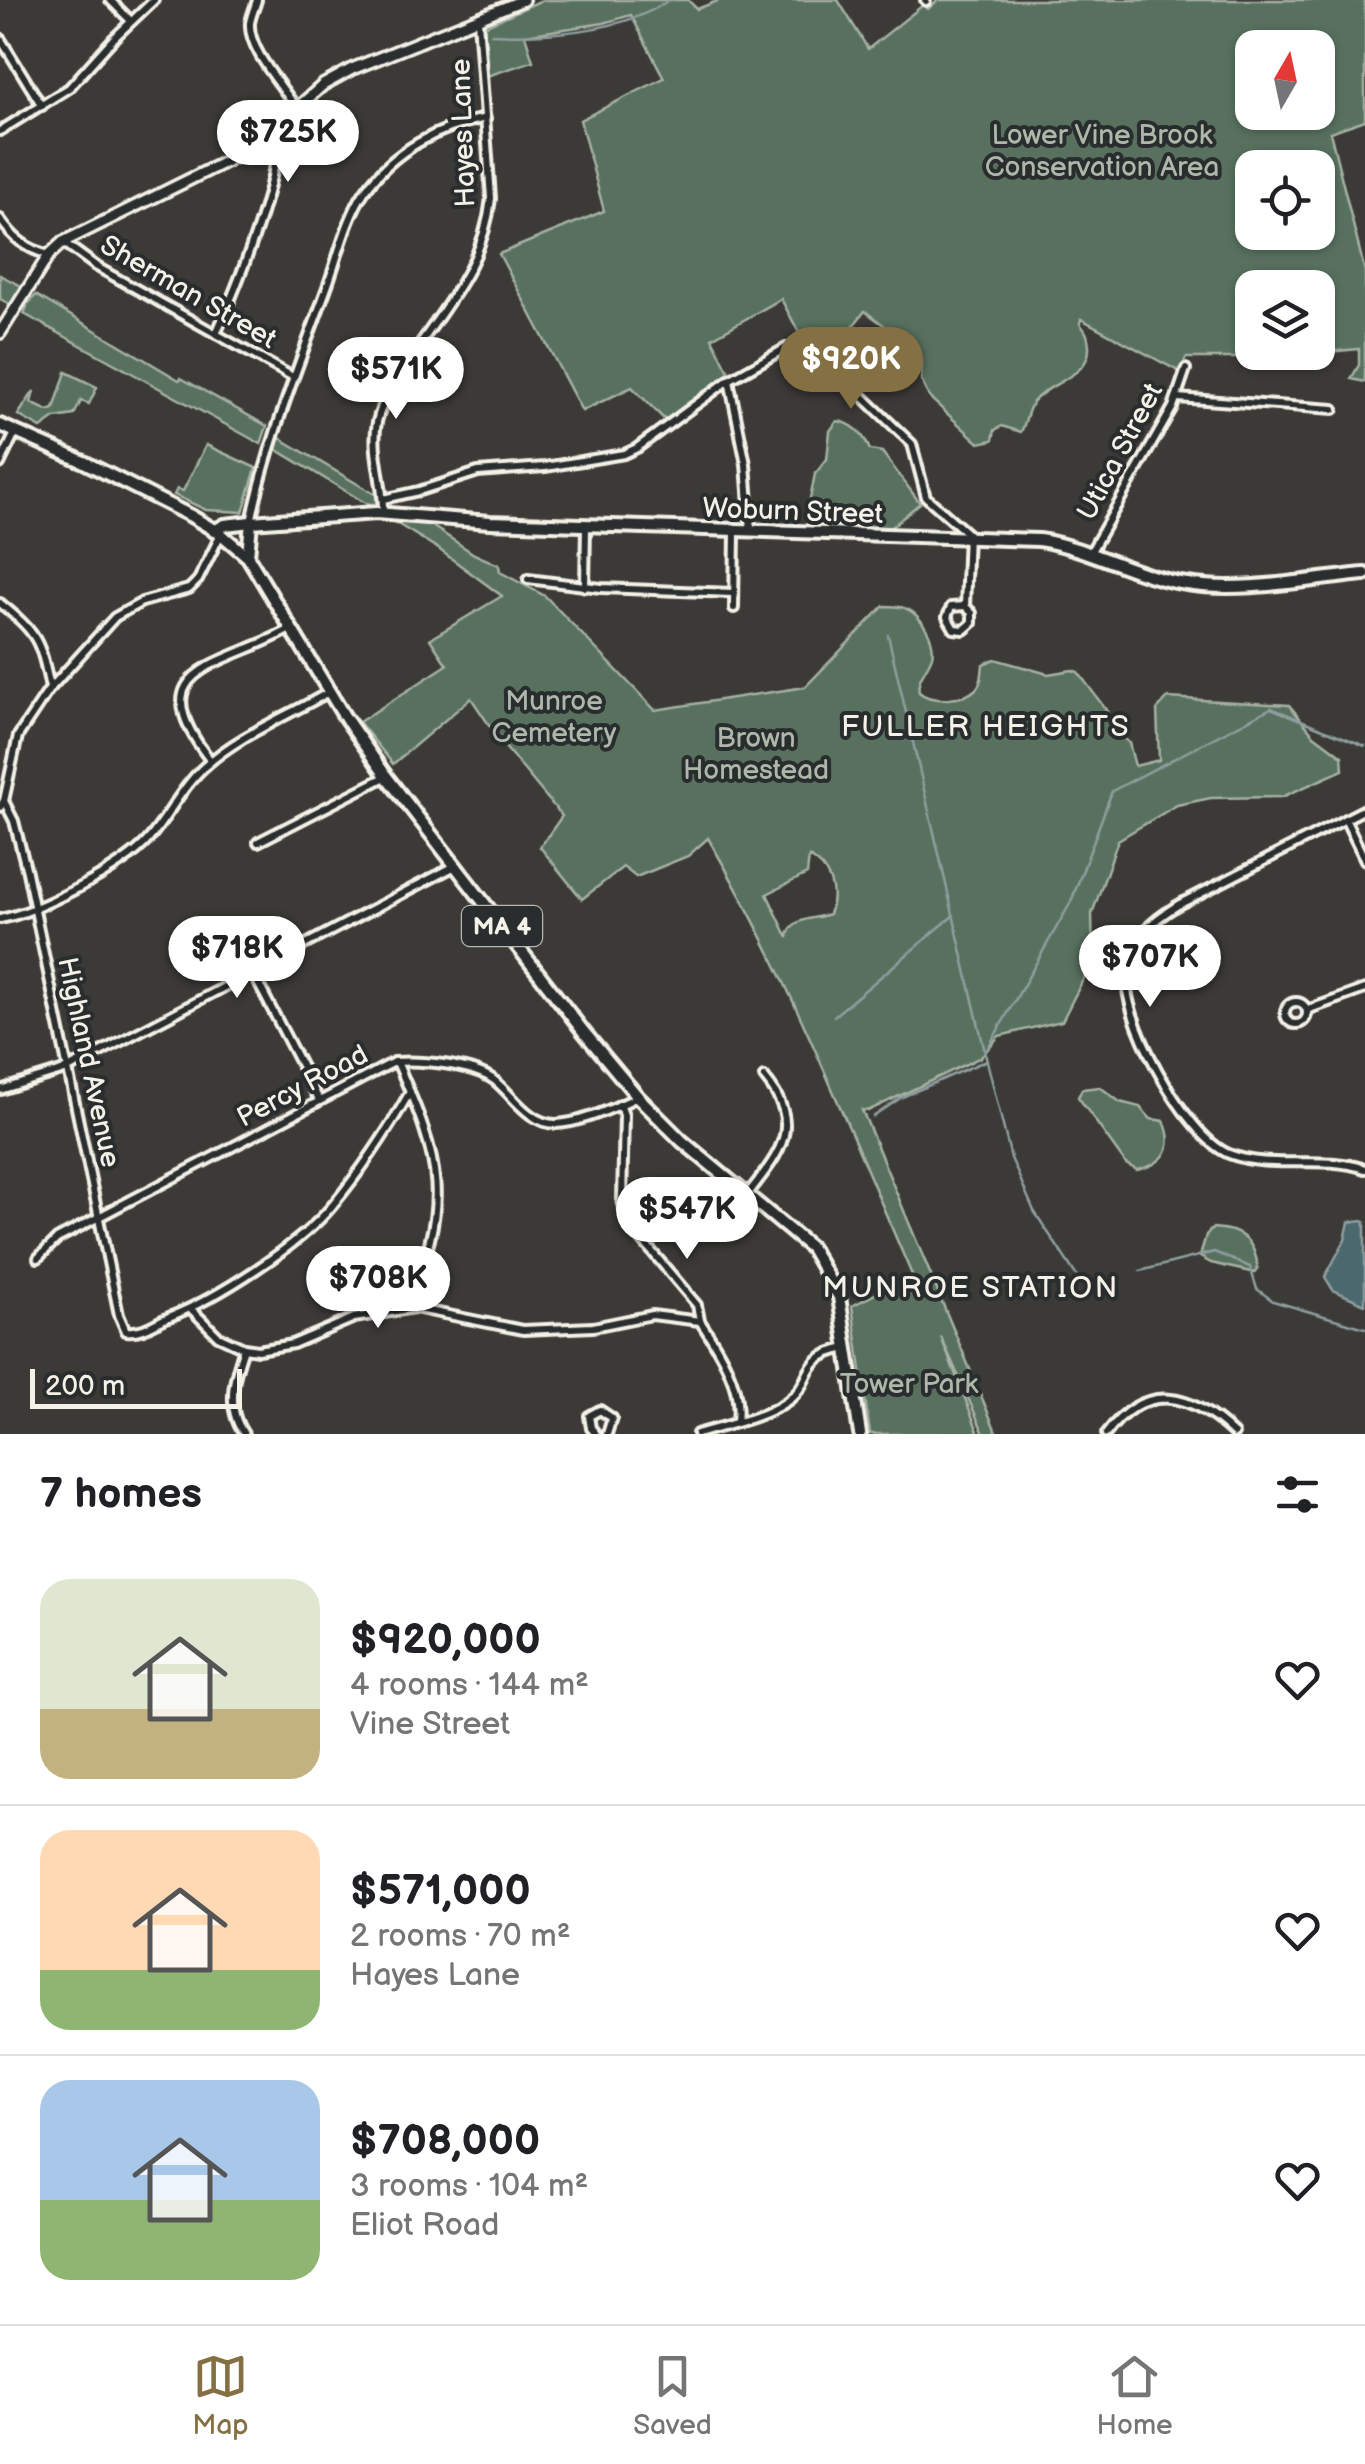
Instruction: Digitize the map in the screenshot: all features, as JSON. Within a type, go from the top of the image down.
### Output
[{"type":"main road","name":"MA 4","points":[[0,425],[84,462],[218,532],[248,556],[329,692],[386,776],[638,1097],[682,1141],[797,1234],[821,1262],[839,1297],[860,1434]]},
{"type":"main road","name":"Woburn Street","points":[[218,532],[225,525],[251,522],[383,514],[1040,540],[1190,585],[1365,574]]},
{"type":"main road","points":[[248,556],[251,522]]},
{"type":"street","points":[[110,0],[131,21]]},
{"type":"street","points":[[0,130],[69,88],[154,0]]},
{"type":"street","points":[[257,0],[250,24],[252,38],[296,108]]},
{"type":"street","points":[[0,333],[49,255],[63,242],[233,158],[275,128],[323,85],[523,0]]},
{"type":"street","name":"Hayes Lane","points":[[383,514],[378,418],[398,376],[475,263],[492,198],[478,20]]},
{"type":"street","points":[[0,38],[42,106]]},
{"type":"street","points":[[251,522],[270,441],[362,194],[390,162],[409,148],[438,133],[486,118]]},
{"type":"street","points":[[216,334],[272,177],[278,146],[275,128]]},
{"type":"street","points":[[0,218],[12,236],[30,250],[49,255]]},
{"type":"street","name":"Sherman Street","points":[[63,242],[98,267],[293,377]]},
{"type":"street","points":[[383,499],[478,472],[624,454],[729,380],[786,348],[801,346],[836,357],[856,390],[912,444],[926,496],[960,522],[970,538],[965,606],[972,613],[972,623],[964,630],[954,629],[948,624],[947,613],[954,606],[965,606]]},
{"type":"street","name":"Utica Street","points":[[1090,552],[1177,398],[1186,369]]},
{"type":"street","points":[[729,380],[746,464],[751,530]]},
{"type":"street","points":[[1177,398],[1334,409]]},
{"type":"street","points":[[0,464],[15,432]]},
{"type":"street","points":[[585,587],[586,525]]},
{"type":"street","points":[[734,608],[735,530]]},
{"type":"street","points":[[2,804],[18,736],[50,689],[115,617],[142,602],[189,589],[198,580],[218,532]]},
{"type":"street","points":[[528,579],[585,587],[733,594]]},
{"type":"street","points":[[0,604],[28,625],[36,638],[50,689]]},
{"type":"street","points":[[211,761],[182,719],[182,700],[191,677],[292,628]]},
{"type":"street","points":[[0,919],[34,909],[120,864],[139,850],[180,794],[211,761],[329,692]]},
{"type":"street","points":[[258,842],[386,776]]},
{"type":"street","name":"Highland Avenue","points":[[2,804],[14,821],[119,1316],[130,1331],[143,1331],[190,1309]]},
{"type":"street","points":[[1365,809],[1152,921],[1140,935],[1126,972],[1126,992],[1140,1031],[1181,1111],[1213,1146],[1258,1162],[1335,1162],[1365,1170]]},
{"type":"street","points":[[1344,819],[1365,860]]},
{"type":"street","points":[[0,1090],[68,1070],[454,866]]},
{"type":"street","points":[[253,973],[319,1100]]},
{"type":"street","points":[[1307,1010],[1365,989]]},
{"type":"street","points":[[397,1062],[426,1126],[438,1200],[431,1234],[405,1308]]},
{"type":"street","name":"Percy Road","points":[[38,1258],[57,1238],[376,1069],[397,1062],[432,1063],[490,1078],[529,1114],[554,1124],[638,1097]]},
{"type":"street","points":[[747,1195],[775,1156],[788,1124],[778,1094],[764,1077]]},
{"type":"street","points":[[410,1092],[366,1162],[331,1208],[259,1266],[190,1309],[218,1336],[244,1348],[272,1349],[354,1318],[405,1308],[523,1330],[593,1327],[652,1314],[700,1320]]},
{"type":"street","points":[[620,1104],[624,1115],[622,1200],[627,1222],[697,1304],[700,1320],[728,1370],[737,1403],[737,1420]]},
{"type":"street","points":[[697,1434],[769,1412],[791,1400],[809,1366],[830,1351],[848,1347]]},
{"type":"street","points":[[244,1348],[235,1374],[232,1401],[236,1424],[244,1434]]},
{"type":"street","points":[[1106,1434],[1133,1407],[1165,1399],[1186,1401],[1206,1409],[1234,1434]]},
{"type":"street","points":[[596,1434],[590,1428],[589,1416],[600,1410],[612,1418],[607,1434]]},
{"type":"green space","name":"Lower Vine Brook Conservation Area","points":[[542,0],[688,0],[697,9],[720,0],[838,0],[868,49],[923,5],[928,9],[938,0],[1365,0],[1365,120],[1330,132],[1334,150],[1235,150],[1235,250],[1335,250],[1335,152],[1365,272],[1365,382],[1351,379],[1359,365],[1359,349],[1335,351],[1335,270],[1235,270],[1235,358],[1186,358],[1180,372],[1081,319],[1089,346],[1083,365],[1033,402],[1021,432],[1002,426],[995,430],[993,440],[979,443],[929,397],[921,380],[922,361],[906,342],[865,311],[833,351],[819,341],[802,338],[781,299],[712,338],[730,374],[665,420],[632,387],[582,411],[499,254],[604,211],[580,120],[664,78],[631,15],[525,35],[533,61],[487,76],[484,26]]},
{"type":"green space","points":[[0,275],[21,286],[17,296],[29,303],[36,295],[179,380],[267,426],[261,444],[24,314],[27,306],[16,299],[12,305],[0,299]]},
{"type":"green space","points":[[66,372],[97,387],[89,404],[81,401],[74,415],[55,418],[41,428],[18,415],[34,391],[31,403],[48,411],[54,409]]},
{"type":"green space","points":[[837,421],[858,431],[870,450],[882,452],[920,503],[889,529],[828,528],[829,512],[815,521],[806,518],[815,474],[827,459],[830,431]]},
{"type":"green space","points":[[278,437],[376,495],[376,504],[367,504],[276,449]]},
{"type":"green space","points":[[206,445],[256,468],[243,512],[206,510],[174,495],[177,489],[183,491]]},
{"type":"green space","points":[[391,520],[426,522],[474,554],[499,565],[500,572],[545,596],[655,710],[805,687],[884,606],[895,606],[912,612],[930,636],[932,656],[919,687],[924,696],[956,698],[971,693],[979,684],[983,664],[995,659],[1048,674],[1072,670],[1078,672],[1107,711],[1112,727],[1129,743],[1135,766],[1159,760],[1157,710],[1168,698],[1289,705],[1314,735],[1342,756],[1343,770],[1282,797],[1211,798],[1177,805],[1118,840],[1092,914],[1093,960],[1062,1021],[999,1036],[981,1057],[868,1111],[862,1110],[997,1434],[984,1434],[941,1337],[979,1434],[870,1434],[852,1306],[912,1275],[792,999],[708,838],[688,856],[636,877],[623,867],[582,899],[540,847],[562,816],[500,741],[471,698],[393,764],[359,722],[447,665],[430,639],[502,596]],"holes":[[[809,857],[827,874],[832,906],[829,914],[797,923],[788,938],[767,894],[807,874]]]},
{"type":"green space","points":[[1100,1087],[1120,1102],[1140,1107],[1151,1119],[1164,1121],[1169,1139],[1161,1159],[1137,1170],[1126,1164],[1078,1097],[1082,1089]]},
{"type":"green space","points":[[1213,1228],[1245,1238],[1254,1250],[1258,1269],[1255,1273],[1200,1257],[1206,1235]]},
{"type":"water","points":[[1362,1220],[1365,1304],[1333,1290],[1325,1277],[1345,1240],[1349,1222]]},
{"type":"waterway","points":[[491,34],[559,33],[607,26],[651,11],[669,0]]},
{"type":"waterway","points":[[888,635],[985,1052]]},
{"type":"waterway","points":[[1078,1278],[1034,1211],[1011,1158],[985,1053],[1071,902],[1112,791],[1271,708],[1365,746]]},
{"type":"waterway","points":[[834,1016],[954,915]]},
{"type":"waterway","points":[[873,1117],[902,1097],[987,1060]]},
{"type":"waterway","points":[[1140,1271],[1214,1252],[1250,1267],[1257,1289],[1273,1301],[1365,1328]]},
{"type":"district","name":"FULLER HEIGHTS","points":[[986,726]]},
{"type":"district","name":"MUNROE STATION","points":[[971,1287]]},
{"type":"park label","name":"Munroe Cemetery","points":[[554,716]]},
{"type":"park label","name":"Brown Homestead","points":[[756,753]]},
{"type":"park label","name":"Tower Park","points":[[909,1383]]}]
